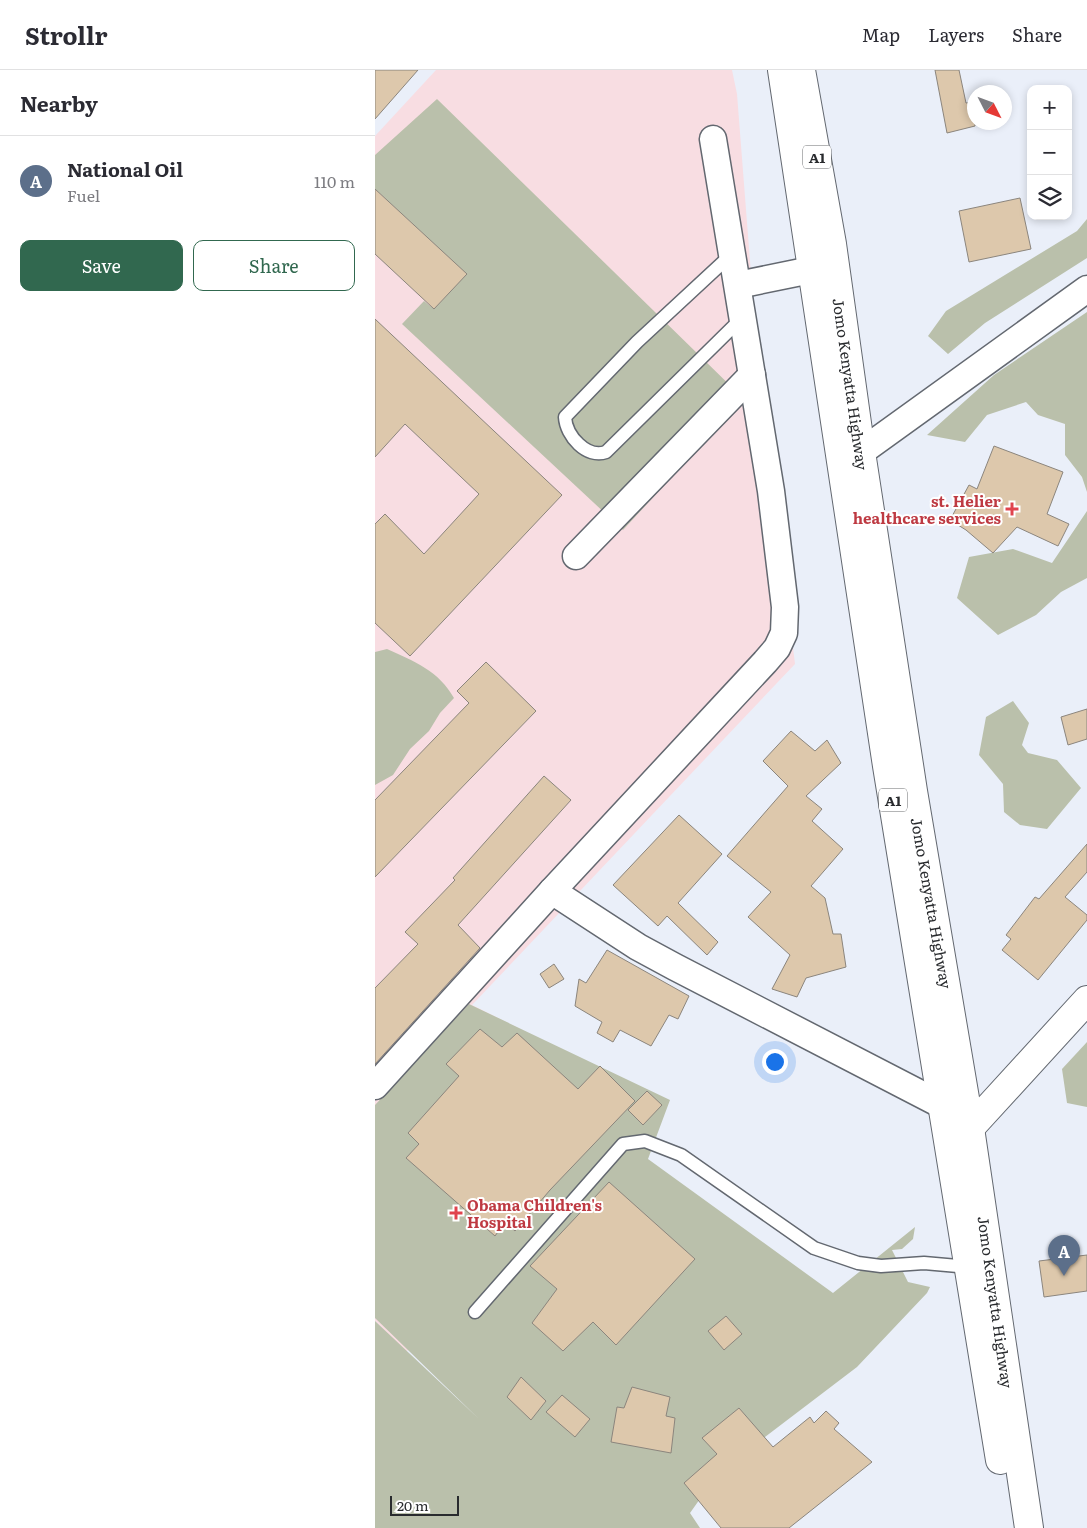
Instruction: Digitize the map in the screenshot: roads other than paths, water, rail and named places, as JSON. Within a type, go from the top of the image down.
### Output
[{"type":"main road","name":"Jomo Kenyatta Highway","points":[[782,70],[811,270],[1010,1528]]},
{"type":"main road","name":"Jomo Kenyatta Highway","points":[[801,70],[832,244],[861,452],[913,791],[971,1128],[1029,1528]]},
{"type":"main road","points":[[971,1128],[1087,1000]]},
{"type":"street","points":[[375,1086],[552,891],[765,662],[777,648],[784,633],[785,607],[771,491],[713,139]]},
{"type":"street","points":[[738,285],[811,270]]},
{"type":"street","points":[[861,452],[1087,289]]},
{"type":"street","points":[[576,556],[752,375]]},
{"type":"street","points":[[552,891],[638,947],[942,1105]]},
{"type":"lane","points":[[733,253],[637,342],[565,417],[565,426],[571,436],[591,454],[598,455],[606,452],[743,317]]},
{"type":"lane","points":[[475,1312],[623,1144],[645,1141],[681,1156],[814,1248],[858,1263],[881,1266],[924,1263],[969,1268]]},
{"type":"place","name":"st. Helier healthcare services","points":[[1012,509]]},
{"type":"place","name":"Obama Children's Hospital","points":[[456,1213]]},
{"type":"place","name":"National Oil","points":[[1064,1276]]}]
